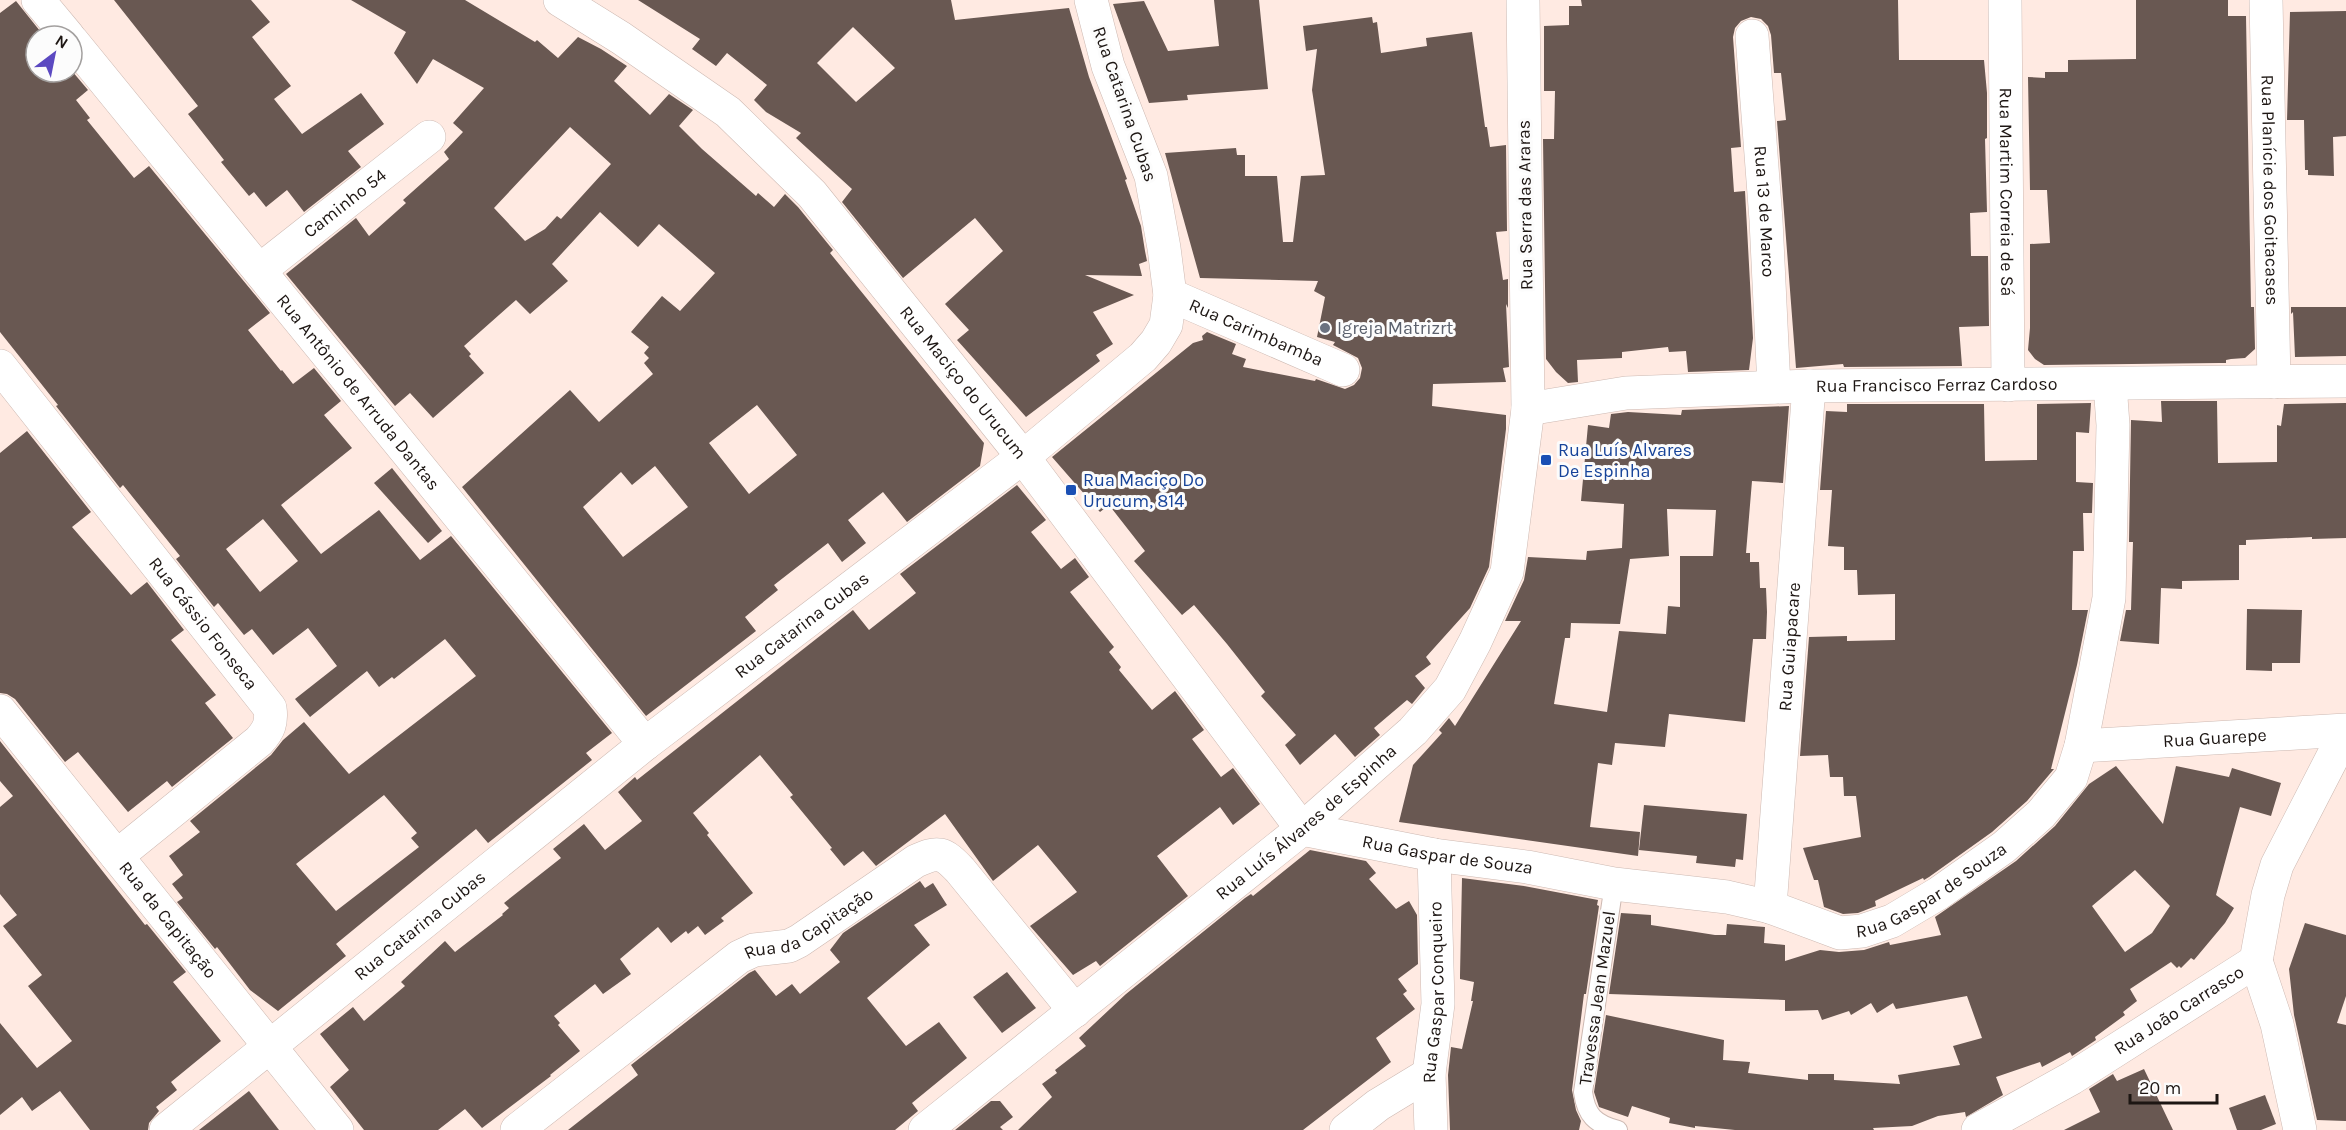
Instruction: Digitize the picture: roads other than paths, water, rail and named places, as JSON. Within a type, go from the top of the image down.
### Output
[{"type":"street","points":[[38,0],[58,24]]},
{"type":"street","name":"Rua Maciço do Urucum","points":[[560,0],[621,38],[728,112],[812,194],[1023,457],[1302,829]]},
{"type":"street","name":"Rua Catarina Cubas","points":[[166,1130],[645,744],[1023,457],[1143,357],[1156,342],[1166,325],[1170,296],[1151,176],[1108,66],[1091,0]]},
{"type":"street","name":"Rua Serra das Araras","points":[[1523,0],[1528,410]]},
{"type":"street","name":"Rua Martim Correia de Sá","points":[[2005,0],[2008,385]]},
{"type":"street","name":"Rua Planície dos Goitacases","points":[[2266,0],[2274,382]]},
{"type":"street","name":"Rua 13 de Marco","points":[[1752,36],[1766,220],[1774,387]]},
{"type":"street","name":"Rua Antônio de Arruda Dantas","points":[[84,56],[645,744]]},
{"type":"street","name":"Caminho 54","points":[[260,270],[429,137]]},
{"type":"street","name":"Rua Carimbamba","points":[[1170,296],[1343,370]]},
{"type":"street","name":"Rua Cássio Fonseca","points":[[0,366],[270,708],[269,730],[259,741],[117,856]]},
{"type":"street","name":"Rua Francisco Ferraz Cardoso","points":[[1528,410],[1626,393],[1774,387],[2346,381]]},
{"type":"street","name":"Rua Gaspar de Souza","points":[[1302,829],[1434,855],[1527,867],[1614,884],[1727,897],[1770,907],[1840,933],[1862,932],[1892,921],[1939,893],[2004,848],[2041,814],[2071,778],[2081,746],[2109,598],[2112,437],[2110,384]]},
{"type":"street","name":"Rua Guiapacare","points":[[1770,907],[1809,386]]},
{"type":"street","name":"Rua Luís Álvares de Espinha","points":[[925,1130],[1302,829],[1413,730],[1450,689],[1507,572],[1528,410]]},
{"type":"street","name":"Rua da Capitação","points":[[0,711],[337,1130]]},
{"type":"street","name":"Rua Guarepe","points":[[2081,746],[2346,731]]},
{"type":"street","name":"Rua João Carrasco","points":[[1978,1130],[2082,1072],[2256,961],[2268,895],[2277,865],[2346,731]]},
{"type":"street","name":"Rua da Capitação","points":[[517,1130],[739,957],[754,950],[789,946],[916,861],[932,854],[941,854],[949,858],[960,870],[1075,1011]]},
{"type":"street","name":"Rua Gaspar Conqueiro","points":[[1431,1130],[1429,1074],[1438,1004],[1434,855]]},
{"type":"street","points":[[2256,961],[2277,1024],[2300,1130]]},
{"type":"street","points":[[1346,1130],[1378,1105],[1429,1074]]},
{"type":"lane","name":"Travessa Jean Mazuel","points":[[1614,884],[1583,1092],[1585,1108],[1598,1122],[1618,1130]]},
{"type":"place","name":"Igreja Matrizrt","points":[[1325,328]]},
{"type":"place","name":"Rua Luís Alvares De Espinha","points":[[1546,460]]},
{"type":"place","name":"Rua Maciço Do Urucum, 814","points":[[1071,490]]}]
